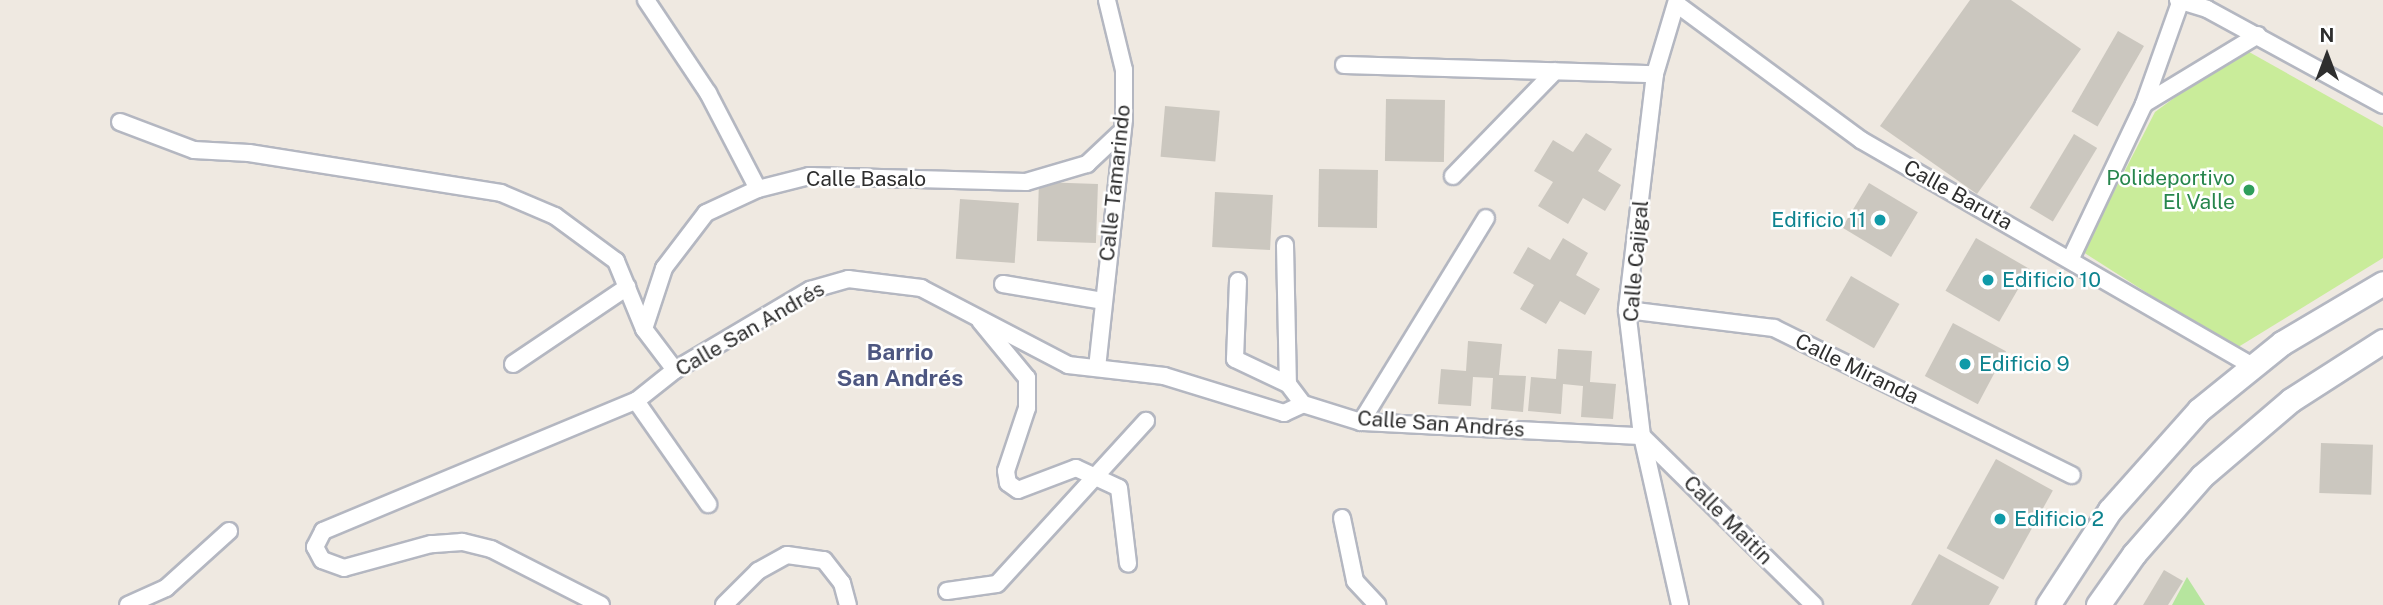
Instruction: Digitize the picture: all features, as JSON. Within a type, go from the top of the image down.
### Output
[{"type":"main road","points":[[2048,605],[2086,543],[2155,455],[2251,365],[2383,283]]},
{"type":"main road","points":[[2098,605],[2134,554],[2202,476],[2291,400],[2383,341]]},
{"type":"street","points":[[646,0],[708,93],[758,188]]},
{"type":"street","name":"Calle Tamarindo","points":[[1097,368],[1124,70],[1107,0]]},
{"type":"street","points":[[2071,258],[2144,104],[2180,0],[2258,36],[2383,105]]},
{"type":"street","name":"Calle Cajigal","points":[[1678,2],[1655,74],[1627,310],[1642,436],[1680,605]]},
{"type":"street","name":"Calle Baruta","points":[[1678,2],[1861,140],[2071,258],[2251,365]]},
{"type":"street","points":[[2144,104],[2258,36]]},
{"type":"street","points":[[1344,65],[1655,74]]},
{"type":"street","points":[[1453,176],[1555,71]]},
{"type":"street","points":[[120,122],[194,150],[249,153],[501,193],[555,216],[616,261],[645,328],[675,370]]},
{"type":"street","name":"Calle Basalo","points":[[645,328],[664,268],[706,213],[758,188],[809,176],[1026,182],[1087,164],[1119,134]]},
{"type":"street","points":[[1361,422],[1486,218]]},
{"type":"street","points":[[1285,245],[1288,384]]},
{"type":"street","name":"Calle San Andrés","points":[[601,605],[491,549],[462,542],[431,544],[344,568],[322,560],[315,547],[323,531],[636,401],[675,370],[810,290],[848,279],[921,288],[1068,365],[1216,388],[1284,413],[1303,404],[1361,422],[1642,436]]},
{"type":"street","points":[[1238,281],[1235,359],[1288,384],[1303,404]]},
{"type":"street","points":[[1003,284],[1103,302]]},
{"type":"street","points":[[513,364],[627,287]]},
{"type":"street","name":"Calle Miranda","points":[[1627,310],[1773,328],[2072,475]]},
{"type":"street","points":[[976,316],[1027,378],[1027,408],[1006,471],[1008,483],[1018,490],[1076,468],[1100,476],[1119,488],[1128,563]]},
{"type":"street","points":[[636,401],[708,505]]},
{"type":"street","points":[[947,591],[998,584],[1100,476],[1146,421]]},
{"type":"street","name":"Calle Maitín","points":[[1642,436],[1814,605]]},
{"type":"street","points":[[1342,518],[1356,581],[1377,605]]},
{"type":"street","points":[[128,605],[166,588],[229,531]]},
{"type":"street","points":[[724,605],[758,571],[788,555],[824,560],[842,583],[848,605]]},
{"type":"green space","name":"Polideportivo El Valle","points":[[2242,48],[2383,127],[2383,258],[2235,349],[2083,252],[2155,112]]},
{"type":"green space","points":[[2187,577],[2205,605],[2172,605]]},
{"type":"building","points":[[1970,0],[2011,0],[2081,49],[1977,194],[1880,126]]},
{"type":"building","points":[[2118,31],[2144,46],[2097,127],[2072,112]]},
{"type":"building","points":[[1386,99],[1445,100],[1444,162],[1385,161]]},
{"type":"building","points":[[1165,106],[1220,111],[1215,162],[1161,157]]},
{"type":"building","points":[[1586,133],[1612,149],[1598,171],[1621,185],[1605,211],[1583,198],[1568,224],[1538,206],[1553,182],[1534,171],[1553,140],[1573,152]]},
{"type":"building","points":[[2074,134],[2097,148],[2053,222],[2030,208]]},
{"type":"building","points":[[1319,169],[1378,170],[1377,228],[1318,227]]},
{"type":"building","points":[[1039,182],[1098,184],[1096,243],[1037,241]]},
{"type":"building","name":"Edificio 11","points":[[1869,183],[1918,212],[1891,257],[1842,228]]},
{"type":"building","points":[[1215,192],[1273,195],[1270,250],[1212,247]]},
{"type":"building","points":[[960,199],[1019,203],[1015,263],[956,259]]},
{"type":"building","points":[[1563,238],[1588,253],[1576,275],[1600,289],[1585,315],[1560,301],[1546,324],[1520,309],[1534,285],[1513,273],[1528,247],[1550,260]]},
{"type":"building","name":"Edificio 10","points":[[1976,238],[2030,269],[1999,322],[1946,291]]},
{"type":"building","points":[[1851,276],[1899,304],[1874,348],[1826,320]]},
{"type":"building","name":"Edificio 9","points":[[1953,323],[2006,351],[1978,404],[1925,376]]},
{"type":"building","points":[[1468,341],[1502,344],[1499,375],[1526,376],[1523,412],[1491,409],[1493,378],[1473,377],[1471,406],[1438,404],[1441,369],[1466,371]]},
{"type":"building","points":[[1558,349],[1592,351],[1590,382],[1616,384],[1613,419],[1581,417],[1583,386],[1563,384],[1561,414],[1528,411],[1531,377],[1556,379]]},
{"type":"building","points":[[2321,443],[2373,445],[2371,495],[2319,493]]},
{"type":"building","name":"Edificio 2","points":[[1996,459],[2053,491],[2003,580],[1947,548]]},
{"type":"building","points":[[1939,554],[1999,587],[1989,605],[1911,605]]},
{"type":"building","points":[[2164,570],[2183,581],[2168,605],[2143,605]]},
{"type":"place","name":"Polideportivo El Valle","points":[[2249,190]]},
{"type":"place","name":"Edificio 11","points":[[1880,220]]},
{"type":"place","name":"Edificio 10","points":[[1988,280]]},
{"type":"place","name":"Edificio 9","points":[[1965,364]]},
{"type":"place","name":"Edificio 2","points":[[2000,519]]},
{"type":"district","name":"Barrio San Andrés","points":[[900,365]]}]
